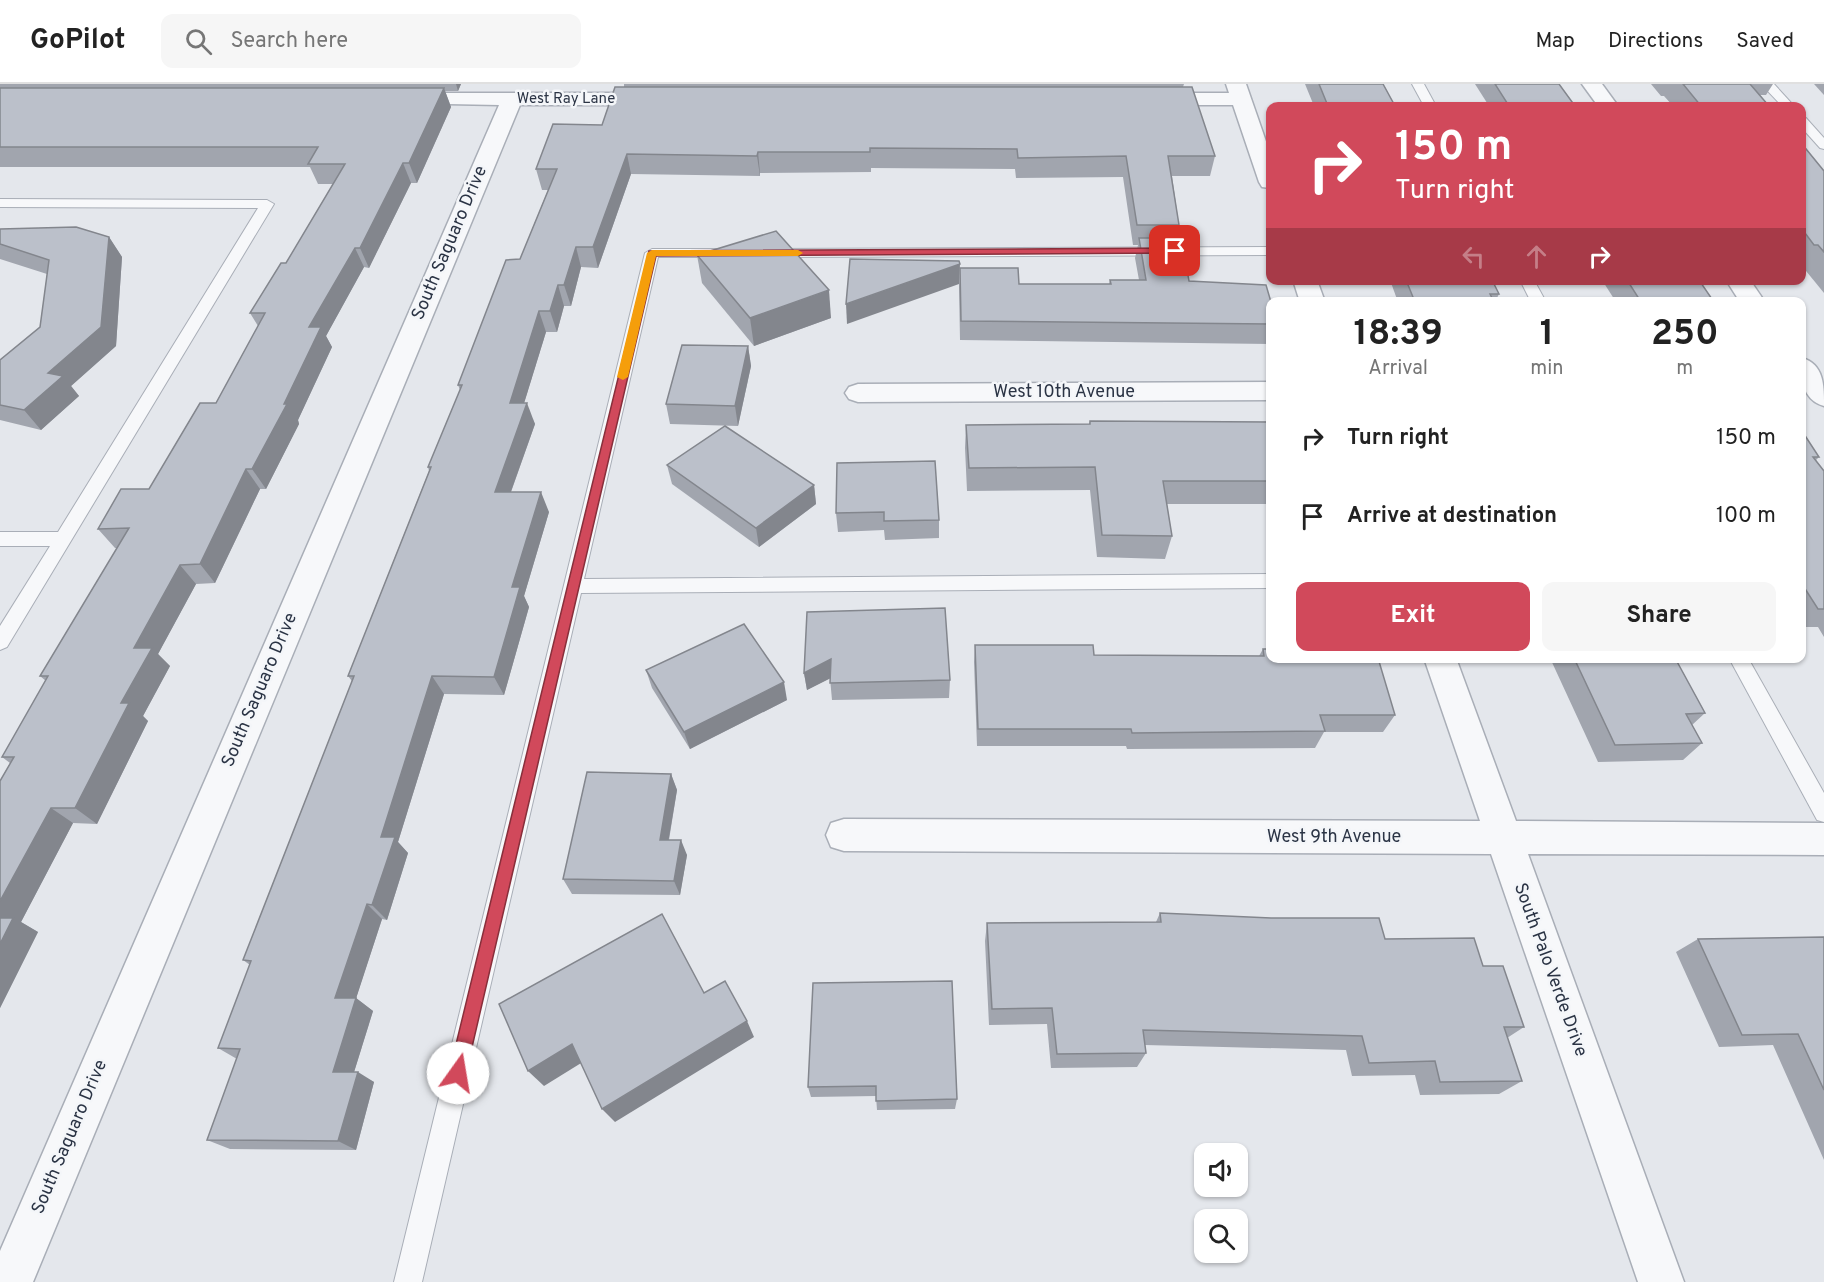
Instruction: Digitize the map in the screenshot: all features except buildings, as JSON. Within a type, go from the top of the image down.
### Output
[{"type":"street","points":[[1592,84],[1605,102]]},
{"type":"street","points":[[1133,99],[1238,91],[1266,171]]},
{"type":"street","name":"West Ray Lane","points":[[381,99],[679,99]]},
{"type":"street","name":"South Saguaro Drive","points":[[10,1282],[512,99]]},
{"type":"street","points":[[1806,372],[1824,397]]},
{"type":"street","name":"West 10th Avenue","points":[[858,393],[1266,391]]},
{"type":"street","name":"South Palo Verde Drive","points":[[1442,663],[1661,1282]]},
{"type":"street","name":"West 9th Avenue","points":[[844,835],[1824,839]]},
{"type":"lane","points":[[1418,84],[1428,102]]},
{"type":"lane","points":[[1767,84],[1784,102]]},
{"type":"lane","points":[[1806,125],[1824,145]]},
{"type":"lane","points":[[0,204],[267,204],[0,642]]},
{"type":"lane","points":[[408,1282],[652,253],[1266,251]]},
{"type":"lane","points":[[0,539],[63,539]]},
{"type":"lane","points":[[573,586],[1266,581]]},
{"type":"lane","points":[[1741,663],[1824,813]]},
{"type":"slow traffic","points":[[623,377],[652,253],[798,253]]},
{"type":"route","points":[[458,1073],[652,253],[1175,251]]}]
